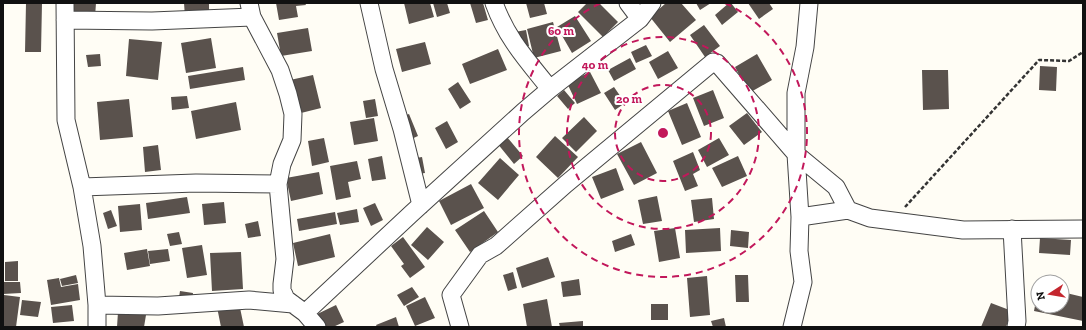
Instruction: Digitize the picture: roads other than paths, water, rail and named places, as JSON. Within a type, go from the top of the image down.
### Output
[{"type":"street","points":[[65,3],[66,120],[82,187],[92,246],[97,305],[96,327]]},
{"type":"street","points":[[369,3],[384,69],[402,129],[421,204]]},
{"type":"street","points":[[494,3],[501,22],[514,44],[550,89]]},
{"type":"street","points":[[628,3],[640,20]]},
{"type":"street","points":[[299,309],[421,204],[550,89],[640,20],[652,3]]},
{"type":"street","points":[[792,327],[803,282],[799,251],[800,217],[796,154],[796,93],[805,47],[809,3]]},
{"type":"street","points":[[65,20],[152,21],[250,10],[280,70],[293,114],[292,140],[282,164],[278,184],[285,259],[282,290],[286,299],[299,309],[317,327]]},
{"type":"street","points":[[460,327],[451,295],[480,255],[496,246],[566,184],[713,62],[717,63],[796,154],[836,187],[848,210]]},
{"type":"street","points":[[82,187],[196,183],[278,184]]},
{"type":"street","points":[[800,217],[848,210],[870,218],[964,230],[1083,229]]},
{"type":"street","points":[[1012,229],[1017,321],[1016,327]]},
{"type":"street","points":[[97,305],[158,306],[249,300],[299,309]]}]
